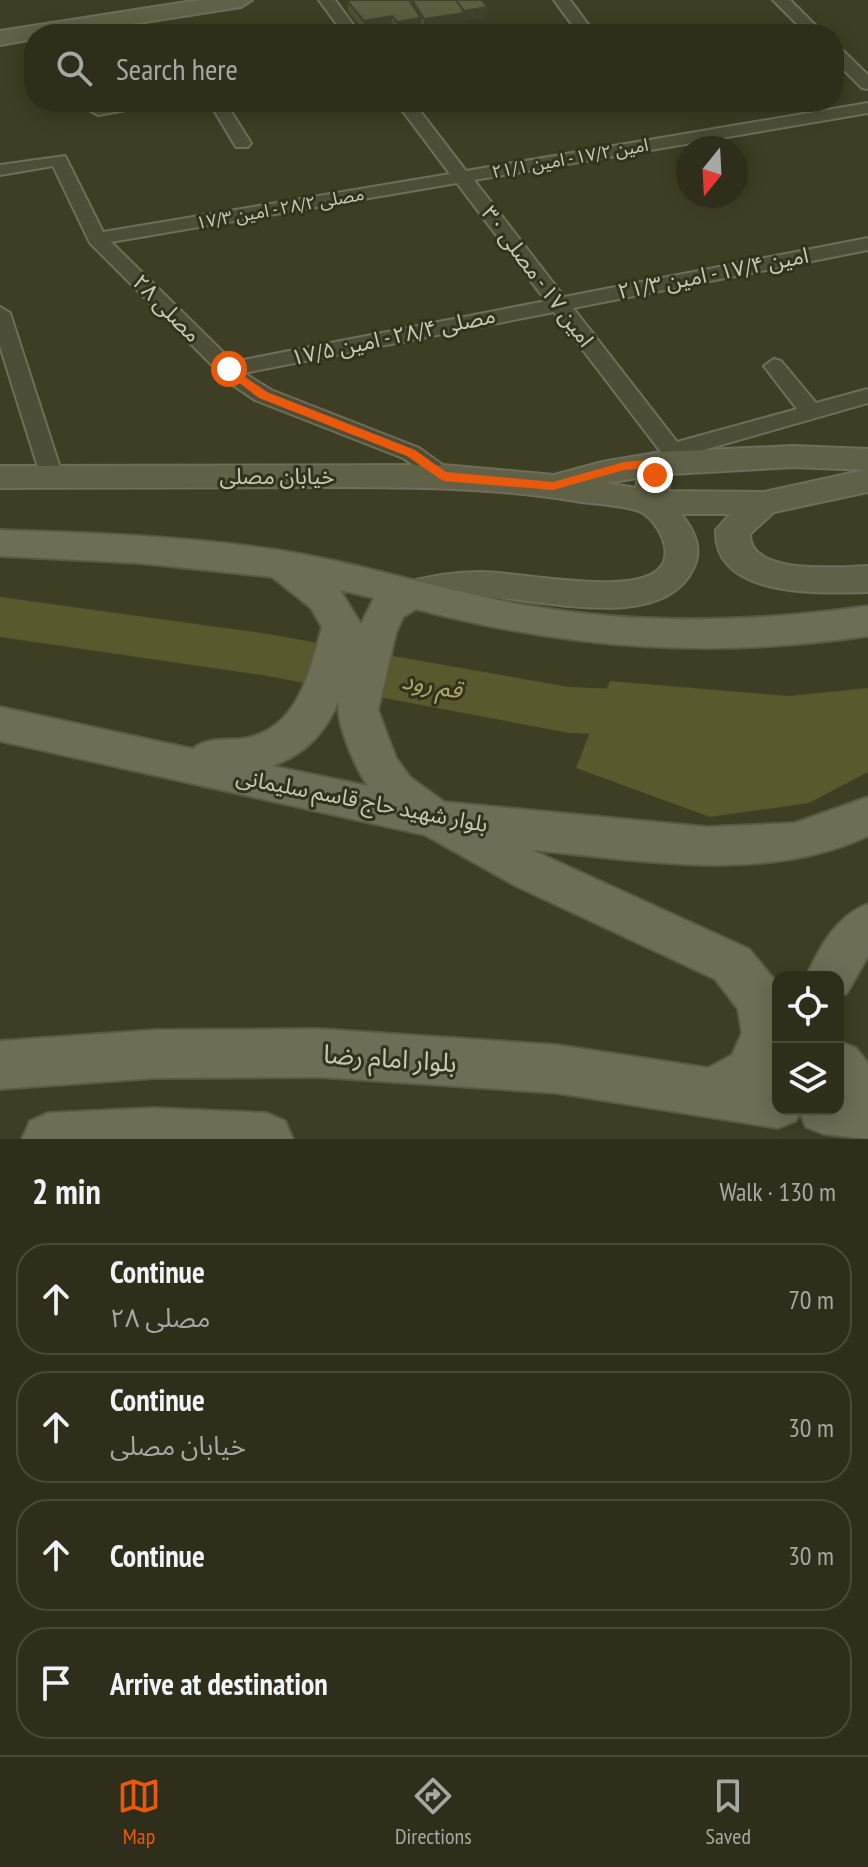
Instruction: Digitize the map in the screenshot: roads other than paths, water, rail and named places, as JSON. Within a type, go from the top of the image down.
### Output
[{"type":"main road","points":[[0,16],[241,0]]},
{"type":"main road","points":[[51,24],[116,6]]},
{"type":"main road","points":[[0,38],[24,31]]},
{"type":"main road","points":[[553,486],[667,457],[868,460]]},
{"type":"main road","points":[[154,757],[243,758],[291,738],[309,721],[339,705],[359,630],[409,594],[460,585],[494,585],[590,595],[639,592],[663,585],[680,565],[682,553],[678,533],[650,502],[655,475],[667,457]]},
{"type":"main road","name":"خیابان مصلی","points":[[0,477],[443,476],[553,486],[650,502],[764,503],[868,481]]},
{"type":"main road","points":[[764,503],[733,530],[733,547],[747,563],[775,575],[823,581],[868,579]]},
{"type":"main road","points":[[0,543],[147,548],[279,565],[529,620],[606,632],[710,638],[807,631],[868,621]]},
{"type":"main road","points":[[279,565],[325,598],[359,630]]},
{"type":"main road","points":[[339,705],[395,790],[435,819],[532,872],[732,964],[761,1000],[767,1034],[750,1072],[708,1094]]},
{"type":"main road","name":"بلوار شهید حاج قاسم سلیمانی","points":[[0,724],[435,819],[534,831],[707,846],[795,842],[835,831],[868,816]]},
{"type":"main road","points":[[834,971],[852,940],[868,925]]},
{"type":"main road","name":"بلوار امام رضا","points":[[0,1065],[155,1054],[319,1053],[557,1069],[772,1102]]},
{"type":"main road","points":[[844,1073],[856,1088],[868,1095]]},
{"type":"main road","points":[[844,1111],[868,1114]]},
{"type":"main road","points":[[48,1139],[153,1134],[267,1139]]},
{"type":"street","points":[[327,0],[345,24]]},
{"type":"street","points":[[562,0],[580,24]]},
{"type":"street","points":[[781,0],[806,24]]},
{"type":"street","points":[[844,61],[868,84]]},
{"type":"street","name":"امین ۱۷/۲ - امین ۲۱/۱","points":[[462,176],[868,108]]},
{"type":"street","points":[[223,112],[242,143]]},
{"type":"street","name":"امین ۱۷ - مصلی ۳۰","points":[[412,112],[557,303],[667,457]]},
{"type":"street","name":"مصلی ۲۸","points":[[0,170],[59,160],[97,239],[229,369],[263,395],[411,453],[443,476]]},
{"type":"street","name":"مصلی ۲۸/۲ - امین ۱۷/۳","points":[[97,239],[462,176]]},
{"type":"street","name":"امین ۱۷/۴ - امین ۲۱/۳","points":[[557,303],[868,244]]},
{"type":"street","name":"مصلی ۲۸/۴ - امین ۱۷/۵","points":[[229,369],[557,303]]},
{"type":"street","points":[[0,313],[52,477]]},
{"type":"street","points":[[774,366],[811,412]]},
{"type":"street","points":[[667,457],[868,396]]},
{"type":"waterway","name":"قم رود","points":[[0,617],[262,654],[569,710],[669,714]]}]
